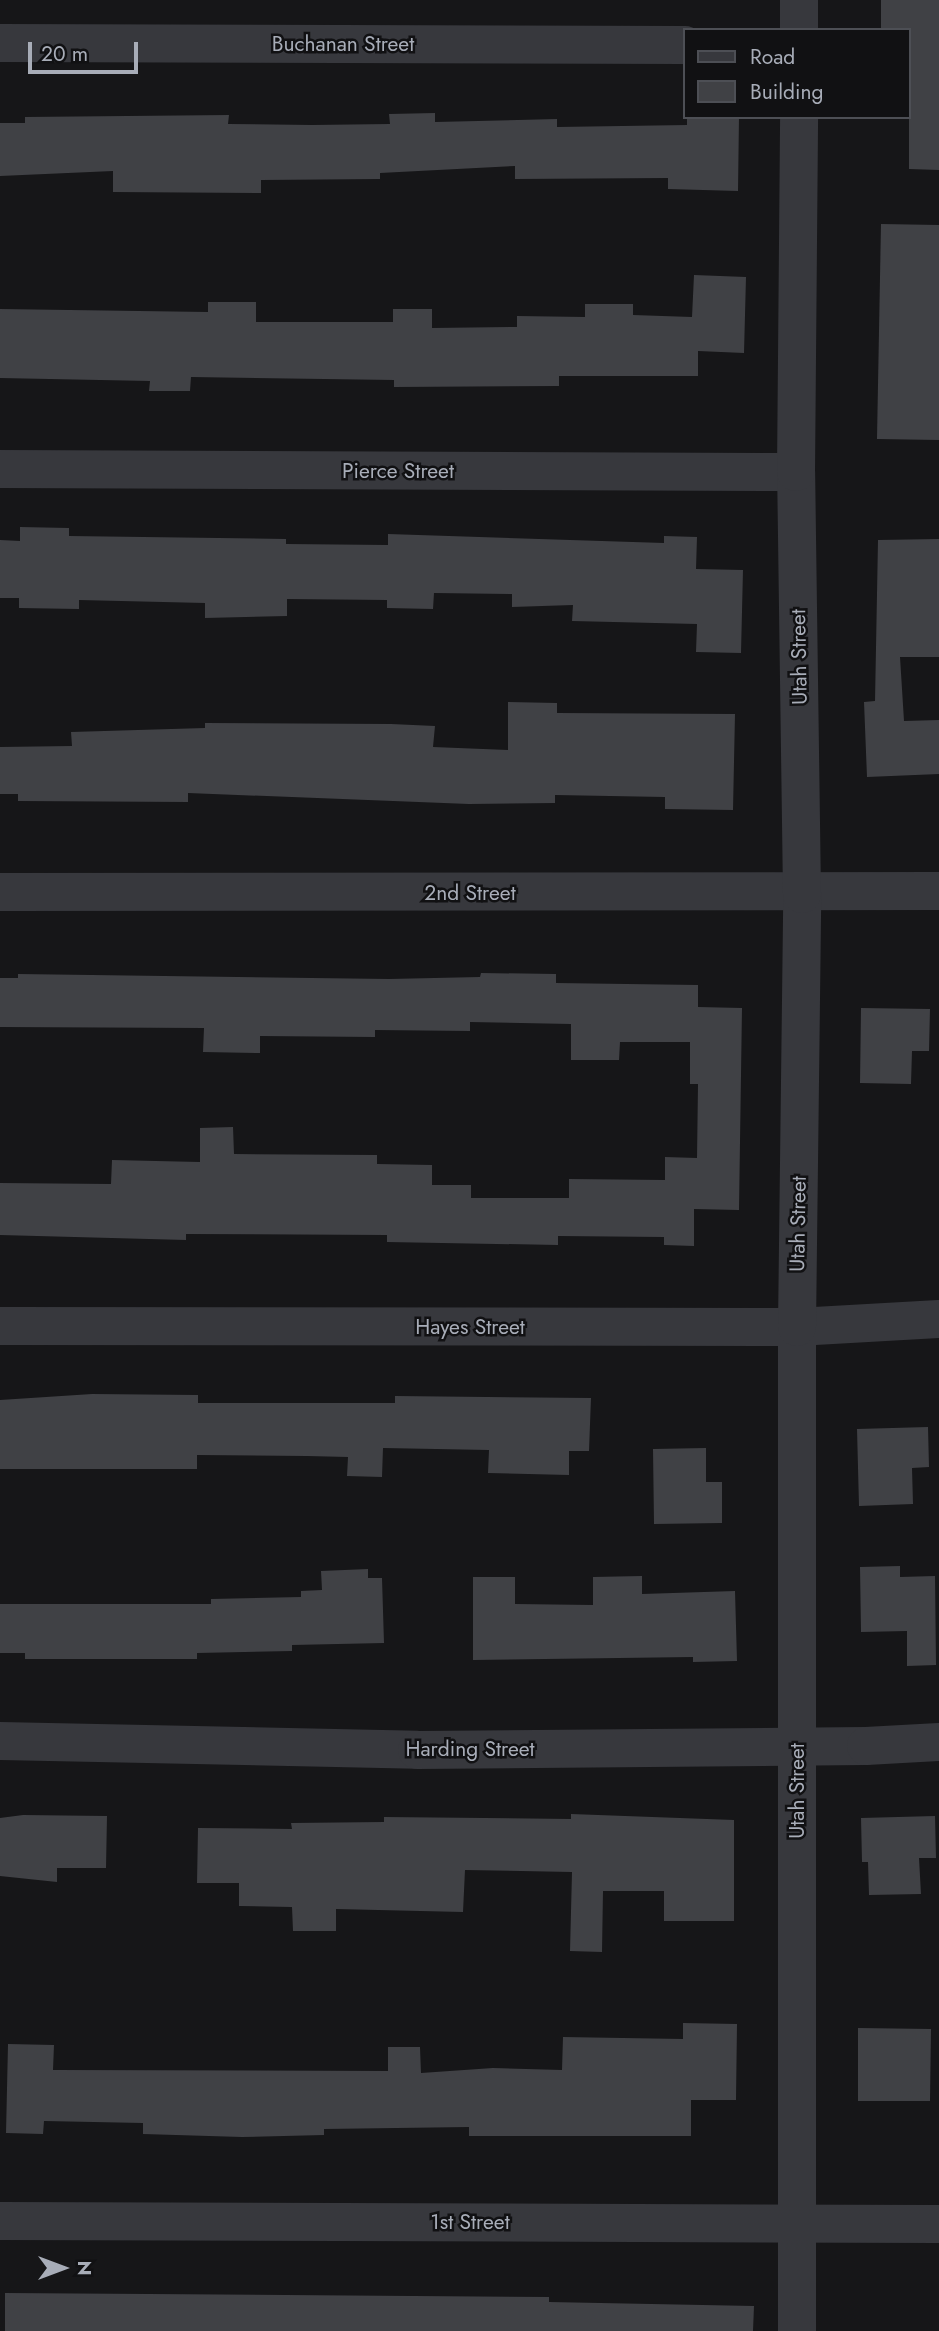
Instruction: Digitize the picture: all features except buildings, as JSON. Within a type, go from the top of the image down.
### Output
[{"type":"street","points":[[799,0],[799,28]]},
{"type":"street","name":"Buchanan Street","points":[[0,43],[684,45]]},
{"type":"street","name":"Utah Street","points":[[797,2331],[797,1326],[803,894],[796,472],[799,119]]},
{"type":"street","name":"Pierce Street","points":[[0,469],[796,472]]},
{"type":"street","name":"2nd Street","points":[[0,892],[803,894],[939,891]]},
{"type":"street","name":"Hayes Street","points":[[0,1326],[797,1326],[939,1319]]},
{"type":"street","name":"Harding Street","points":[[0,1741],[417,1750],[939,1742]]},
{"type":"street","name":"1st Street","points":[[0,2221],[939,2224]]}]
